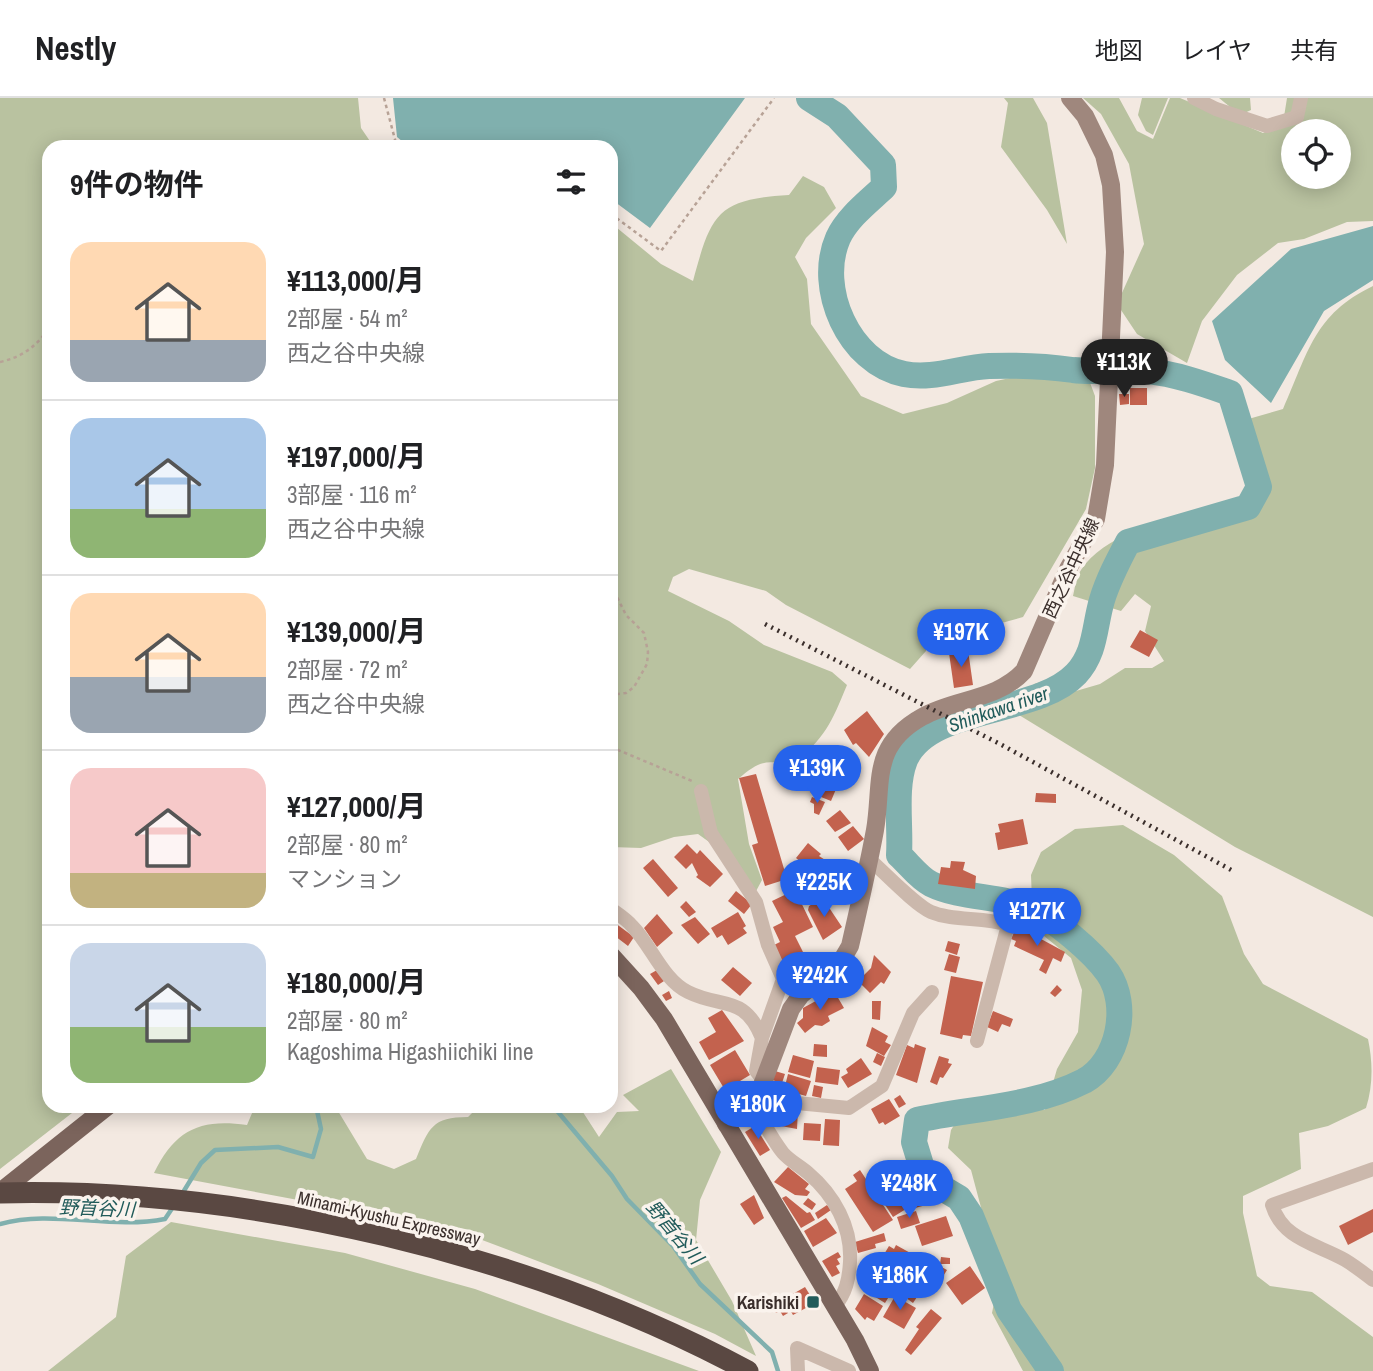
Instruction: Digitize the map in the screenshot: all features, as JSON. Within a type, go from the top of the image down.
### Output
[{"type":"highway","name":"Minami-Kyushu Expressway","points":[[0,1193],[102,1196],[199,1203],[347,1229],[453,1253],[565,1289],[649,1321],[748,1371]]},
{"type":"main road","points":[[618,963],[664,1019],[835,1306],[870,1371]]},
{"type":"main road","points":[[0,1193],[99,1113]]},
{"type":"street","name":"西之谷中央線","points":[[758,1092],[791,1009],[801,995],[840,962],[850,946],[875,827],[878,776],[892,743],[924,715],[996,692],[1014,681],[1033,655],[1068,569],[1096,519],[1105,466],[1115,252],[1111,185],[1104,155],[1085,116],[1070,98]]},
{"type":"street","points":[[1194,98],[1216,109],[1267,126],[1297,117],[1301,98]]},
{"type":"street","points":[[701,792],[711,833],[756,902],[768,945],[783,979],[762,1038],[756,1071],[758,1092],[783,1153],[810,1175],[835,1202],[847,1228],[849,1275],[844,1296],[835,1306]]},
{"type":"street","points":[[868,858],[930,911],[955,917],[990,919],[1008,925],[977,1041]]},
{"type":"street","points":[[618,914],[632,925],[675,983],[689,993],[735,1004],[749,1014],[762,1038]]},
{"type":"street","points":[[758,1092],[776,1101],[849,1108],[882,1086],[913,1013],[932,992]]},
{"type":"street","points":[[726,1124],[758,1092]]},
{"type":"street","points":[[1373,1168],[1272,1205],[1277,1220],[1295,1237],[1345,1260],[1373,1280]]},
{"type":"street","points":[[798,1371],[797,1348],[849,1371]]},
{"type":"path","points":[[384,98],[395,140]]},
{"type":"path","points":[[618,219],[661,251],[774,98]]},
{"type":"path","points":[[0,362],[17,358],[36,345],[42,337]]},
{"type":"path","points":[[618,599],[626,615],[644,633],[648,652],[647,664],[634,687],[626,693],[618,694]]},
{"type":"path","points":[[618,750],[692,781],[701,792]]},
{"type":"green space","points":[[0,98],[358,98],[361,128],[369,140],[42,140],[42,1113],[72,1113],[0,1169]]},
{"type":"green space","points":[[1004,98],[1033,98],[1047,123],[1067,244],[1047,210],[1001,147],[1008,103]]},
{"type":"green space","points":[[1083,98],[1119,98],[1137,131],[1153,139],[1170,98],[1180,98],[1263,133],[1281,124],[1281,189],[1351,189],[1351,119],[1284,119],[1287,98],[1373,98],[1373,221],[1347,222],[1304,239],[1278,243],[1237,275],[1202,321],[1187,363],[1137,334],[1117,304],[1144,244],[1129,164],[1101,114]]},
{"type":"green space","points":[[1142,98],[1168,98],[1153,135],[1146,131],[1138,115]]},
{"type":"green space","points":[[1219,98],[1250,98],[1251,110],[1240,115]]},
{"type":"green space","points":[[803,176],[824,187],[836,208],[806,238],[795,257],[807,279],[811,324],[861,396],[903,414],[947,403],[996,381],[1033,373],[1089,380],[1095,396],[1095,468],[1086,509],[1023,617],[969,632],[926,634],[926,651],[910,669],[786,605],[766,591],[689,569],[673,577],[668,591],[729,621],[764,645],[832,672],[847,685],[825,730],[802,757],[790,766],[774,762],[762,764],[738,779],[749,844],[762,880],[755,893],[726,854],[698,834],[674,837],[641,848],[618,847],[618,229],[661,264],[693,281],[705,240],[721,214],[746,201],[789,195]]},
{"type":"green space","points":[[1373,286],[1373,917],[1235,847],[1019,715],[1034,684],[1054,678],[1076,691],[1100,684],[1125,668],[1152,668],[1164,661],[1145,631],[1151,606],[1135,594],[1121,611],[1073,596],[1079,573],[1095,555],[1112,542],[1133,532],[1244,495],[1249,459],[1234,447],[1231,424],[1283,409],[1307,353],[1325,322],[1353,297]]},
{"type":"green space","points":[[1123,825],[1174,855],[1222,896],[1244,954],[1263,984],[1368,1039],[1372,1074],[1366,1108],[1328,1126],[1299,1133],[1301,1169],[1243,1196],[1243,1213],[1257,1276],[1270,1286],[1312,1292],[1373,1337],[1373,1371],[1023,1371],[992,1313],[1002,1263],[983,1215],[971,1170],[948,1148],[951,1130],[963,1111],[1045,1110],[1057,1069],[1078,1032],[1082,990],[1071,958],[1033,927],[1031,875],[1041,852],[1075,829]]},
{"type":"green space","points":[[671,1069],[721,1152],[700,1200],[696,1240],[732,1301],[756,1356],[715,1334],[598,1284],[453,1229],[154,1173],[171,1146],[191,1130],[216,1124],[247,1125],[252,1113],[339,1113],[367,1159],[394,1169],[416,1159],[433,1126],[447,1119],[468,1117],[472,1113],[584,1113],[599,1137],[616,1113],[639,1111],[623,1095]]},
{"type":"green space","points":[[171,1222],[345,1253],[475,1289],[699,1371],[48,1371],[116,1317],[126,1256]]},
{"type":"water","points":[[393,98],[745,98],[650,228],[618,204],[618,140],[401,140],[397,137]]},
{"type":"water","points":[[1373,226],[1373,280],[1324,311],[1271,403],[1225,360],[1212,321],[1291,249]]},
{"type":"building","points":[[1130,388],[1147,388],[1147,405],[1130,405]]},
{"type":"building","points":[[1119,394],[1129,394],[1129,404],[1120,405]]},
{"type":"building","points":[[1140,630],[1158,640],[1149,657],[1130,647]]},
{"type":"building","points":[[968,650],[973,685],[954,688],[949,653]]},
{"type":"building","points":[[867,711],[884,734],[869,757],[856,743],[853,745],[844,730]]},
{"type":"building","points":[[813,760],[820,764],[813,780],[809,779],[809,770]]},
{"type":"building","points":[[822,766],[842,775],[831,801],[811,793],[809,789]]},
{"type":"building","points":[[756,774],[787,879],[765,886],[752,845],[758,843],[739,778]]},
{"type":"building","points":[[1036,793],[1056,794],[1056,803],[1035,802]]},
{"type":"building","points":[[812,797],[825,802],[819,815],[814,813],[814,804],[810,802]]},
{"type":"building","points":[[840,810],[851,823],[835,832],[826,821]]},
{"type":"building","points":[[1023,819],[1028,844],[998,850],[995,833],[1000,832],[998,824]]},
{"type":"building","points":[[853,826],[864,839],[848,851],[838,837]]},
{"type":"building","points":[[808,843],[821,854],[819,856],[841,870],[838,873],[845,879],[841,888],[837,885],[830,893],[810,880],[807,874],[811,870],[796,858]]},
{"type":"building","points":[[687,844],[697,854],[700,850],[723,874],[710,887],[696,877],[698,875],[692,863],[686,869],[674,857]]},
{"type":"building","points":[[653,859],[678,888],[668,897],[643,868]]},
{"type":"building","points":[[951,861],[965,862],[963,870],[976,876],[975,889],[938,884],[941,867],[950,868]]},
{"type":"building","points":[[795,890],[813,927],[795,936],[809,964],[793,976],[787,963],[782,965],[772,946],[780,942],[773,927],[783,922],[772,901]]},
{"type":"building","points":[[736,891],[752,904],[744,914],[728,901]]},
{"type":"building","points":[[686,901],[696,912],[689,917],[680,907]]},
{"type":"building","points":[[818,901],[828,906],[842,927],[823,940],[808,910],[809,906]]},
{"type":"building","points":[[738,912],[747,933],[728,945],[722,935],[717,938],[711,928]]},
{"type":"building","points":[[657,914],[673,933],[657,947],[644,928]]},
{"type":"building","points":[[695,917],[710,934],[698,944],[681,925]]},
{"type":"building","points":[[618,925],[634,937],[628,946],[618,938]]},
{"type":"building","points":[[1017,926],[1065,952],[1061,962],[1053,958],[1046,974],[1039,970],[1044,960],[1014,946],[1016,941],[1011,939]]},
{"type":"building","points":[[948,941],[960,944],[957,955],[945,951]]},
{"type":"building","points":[[949,954],[960,957],[956,973],[944,970]]},
{"type":"building","points":[[874,955],[891,972],[884,984],[881,982],[870,993],[858,981],[871,968]]},
{"type":"building","points":[[733,967],[752,983],[740,996],[721,980]]},
{"type":"building","points":[[657,970],[664,981],[658,985],[650,974]]},
{"type":"building","points":[[951,976],[983,982],[971,1036],[963,1035],[962,1039],[940,1034]]},
{"type":"building","points":[[1057,985],[1062,990],[1055,997],[1050,993]]},
{"type":"building","points":[[669,991],[672,998],[666,1001],[662,995]]},
{"type":"building","points":[[834,991],[844,1008],[828,1016],[830,1021],[822,1026],[815,1025],[805,1033],[797,1023],[803,1018],[803,1008]]},
{"type":"building","points":[[872,1001],[881,1001],[880,1020],[872,1019]]},
{"type":"building","points":[[722,1010],[744,1041],[709,1060],[699,1042],[716,1032],[708,1018]]},
{"type":"building","points":[[993,1011],[1013,1019],[1010,1027],[1002,1024],[998,1032],[987,1027]]},
{"type":"building","points":[[872,1027],[888,1036],[885,1042],[891,1045],[884,1056],[866,1046]]},
{"type":"building","points":[[814,1044],[827,1045],[827,1057],[813,1056]]},
{"type":"building","points":[[915,1044],[926,1048],[917,1083],[896,1075],[907,1045],[914,1048]]},
{"type":"building","points":[[735,1050],[750,1075],[725,1090],[710,1065]]},
{"type":"building","points":[[877,1053],[885,1057],[881,1066],[873,1062]]},
{"type":"building","points":[[793,1055],[814,1061],[810,1078],[788,1072]]},
{"type":"building","points":[[939,1056],[949,1059],[948,1063],[952,1064],[943,1078],[940,1077],[937,1085],[930,1082]]},
{"type":"building","points":[[861,1058],[872,1074],[848,1088],[841,1077],[848,1073],[846,1069]]},
{"type":"building","points":[[817,1067],[840,1070],[838,1085],[815,1082]]},
{"type":"building","points":[[775,1071],[785,1074],[782,1083],[772,1080]]},
{"type":"building","points":[[788,1074],[811,1081],[806,1096],[784,1090]]},
{"type":"building","points":[[814,1085],[823,1087],[821,1098],[812,1096]]},
{"type":"building","points":[[900,1095],[906,1104],[899,1108],[894,1099]]},
{"type":"building","points":[[889,1099],[900,1116],[885,1125],[883,1122],[879,1124],[871,1109]]},
{"type":"building","points":[[781,1110],[798,1110],[797,1129],[781,1126]]},
{"type":"building","points":[[825,1119],[840,1120],[839,1146],[823,1145]]},
{"type":"building","points":[[804,1123],[821,1124],[820,1141],[803,1140]]},
{"type":"building","points":[[755,1126],[770,1150],[760,1156],[745,1132]]},
{"type":"building","points":[[788,1167],[809,1184],[805,1189],[810,1192],[807,1196],[795,1195],[774,1182]]},
{"type":"building","points":[[860,1170],[893,1220],[873,1232],[845,1189],[857,1181],[853,1175]]},
{"type":"building","points":[[887,1180],[906,1209],[893,1217],[874,1188]]},
{"type":"building","points":[[922,1192],[926,1205],[908,1210],[904,1197]]},
{"type":"building","points":[[754,1195],[764,1218],[754,1225],[740,1204]]},
{"type":"building","points":[[786,1196],[807,1213],[810,1212],[815,1220],[801,1228],[782,1198]]},
{"type":"building","points":[[808,1198],[816,1204],[812,1210],[803,1204]]},
{"type":"building","points":[[827,1205],[831,1210],[818,1219],[815,1213]]},
{"type":"building","points":[[1373,1209],[1373,1232],[1348,1245],[1339,1226]]},
{"type":"building","points":[[916,1211],[920,1223],[901,1229],[897,1217]]},
{"type":"building","points":[[946,1216],[953,1236],[922,1246],[915,1226]]},
{"type":"building","points":[[826,1218],[837,1233],[813,1247],[804,1231]]},
{"type":"building","points":[[884,1233],[886,1241],[875,1244],[876,1248],[858,1253],[855,1242]]},
{"type":"building","points":[[896,1245],[914,1255],[901,1278],[883,1268],[888,1259],[883,1256],[889,1246],[894,1249]]},
{"type":"building","points":[[838,1252],[841,1257],[837,1259],[840,1264],[836,1266],[840,1273],[832,1277],[822,1261]]},
{"type":"building","points":[[920,1255],[947,1270],[937,1286],[910,1273]]},
{"type":"building","points":[[941,1257],[950,1258],[950,1264],[940,1264]]},
{"type":"building","points":[[970,1266],[985,1288],[962,1305],[946,1283]]},
{"type":"building","points":[[882,1272],[898,1282],[885,1303],[869,1293]]},
{"type":"building","points":[[904,1283],[919,1294],[913,1303],[898,1292]]},
{"type":"building","points":[[805,1287],[815,1303],[793,1315],[784,1299]]},
{"type":"building","points":[[864,1294],[883,1306],[874,1321],[867,1317],[865,1320],[855,1309]]},
{"type":"building","points":[[895,1296],[916,1308],[904,1329],[883,1317]]},
{"type":"building","points":[[780,1298],[788,1313],[783,1316],[780,1311],[776,1313],[771,1304]]},
{"type":"building","points":[[931,1309],[942,1318],[911,1355],[905,1350],[919,1329],[916,1327]]},
{"type":"waterway","name":"Shinkawa river","points":[[809,98],[837,116],[883,165],[884,187],[847,224],[838,238],[832,258],[831,279],[842,321],[867,355],[884,367],[915,375],[989,366],[1031,366],[1082,371],[1158,372],[1210,386],[1230,393],[1259,487],[1248,507],[1128,542],[1104,593],[1091,648],[1076,674],[1058,687],[1036,697],[936,729],[917,742],[905,760],[902,771],[899,795],[899,855],[918,875],[943,889],[1018,904],[1050,919],[1093,955],[1115,986],[1119,1016],[1113,1047],[1106,1061],[1084,1081],[1023,1102],[917,1120],[914,1142],[921,1165],[932,1182],[959,1198],[971,1216],[1009,1310],[1051,1371]]},
{"type":"waterway","name":"野首谷川","points":[[182,1194],[201,1163],[215,1150],[278,1147],[313,1157],[321,1129],[318,1113]]},
{"type":"waterway","name":"野首谷川","points":[[559,1113],[612,1176],[627,1199],[673,1246],[700,1284],[772,1352],[778,1371]]},
{"type":"waterway","name":"野首谷川","points":[[0,1224],[40,1218],[144,1222],[165,1219],[173,1207]]},
{"type":"railway","points":[[765,624],[1000,744],[1235,872]]},
{"type":"place","name":"Karishiki","points":[[813,1302]]}]
